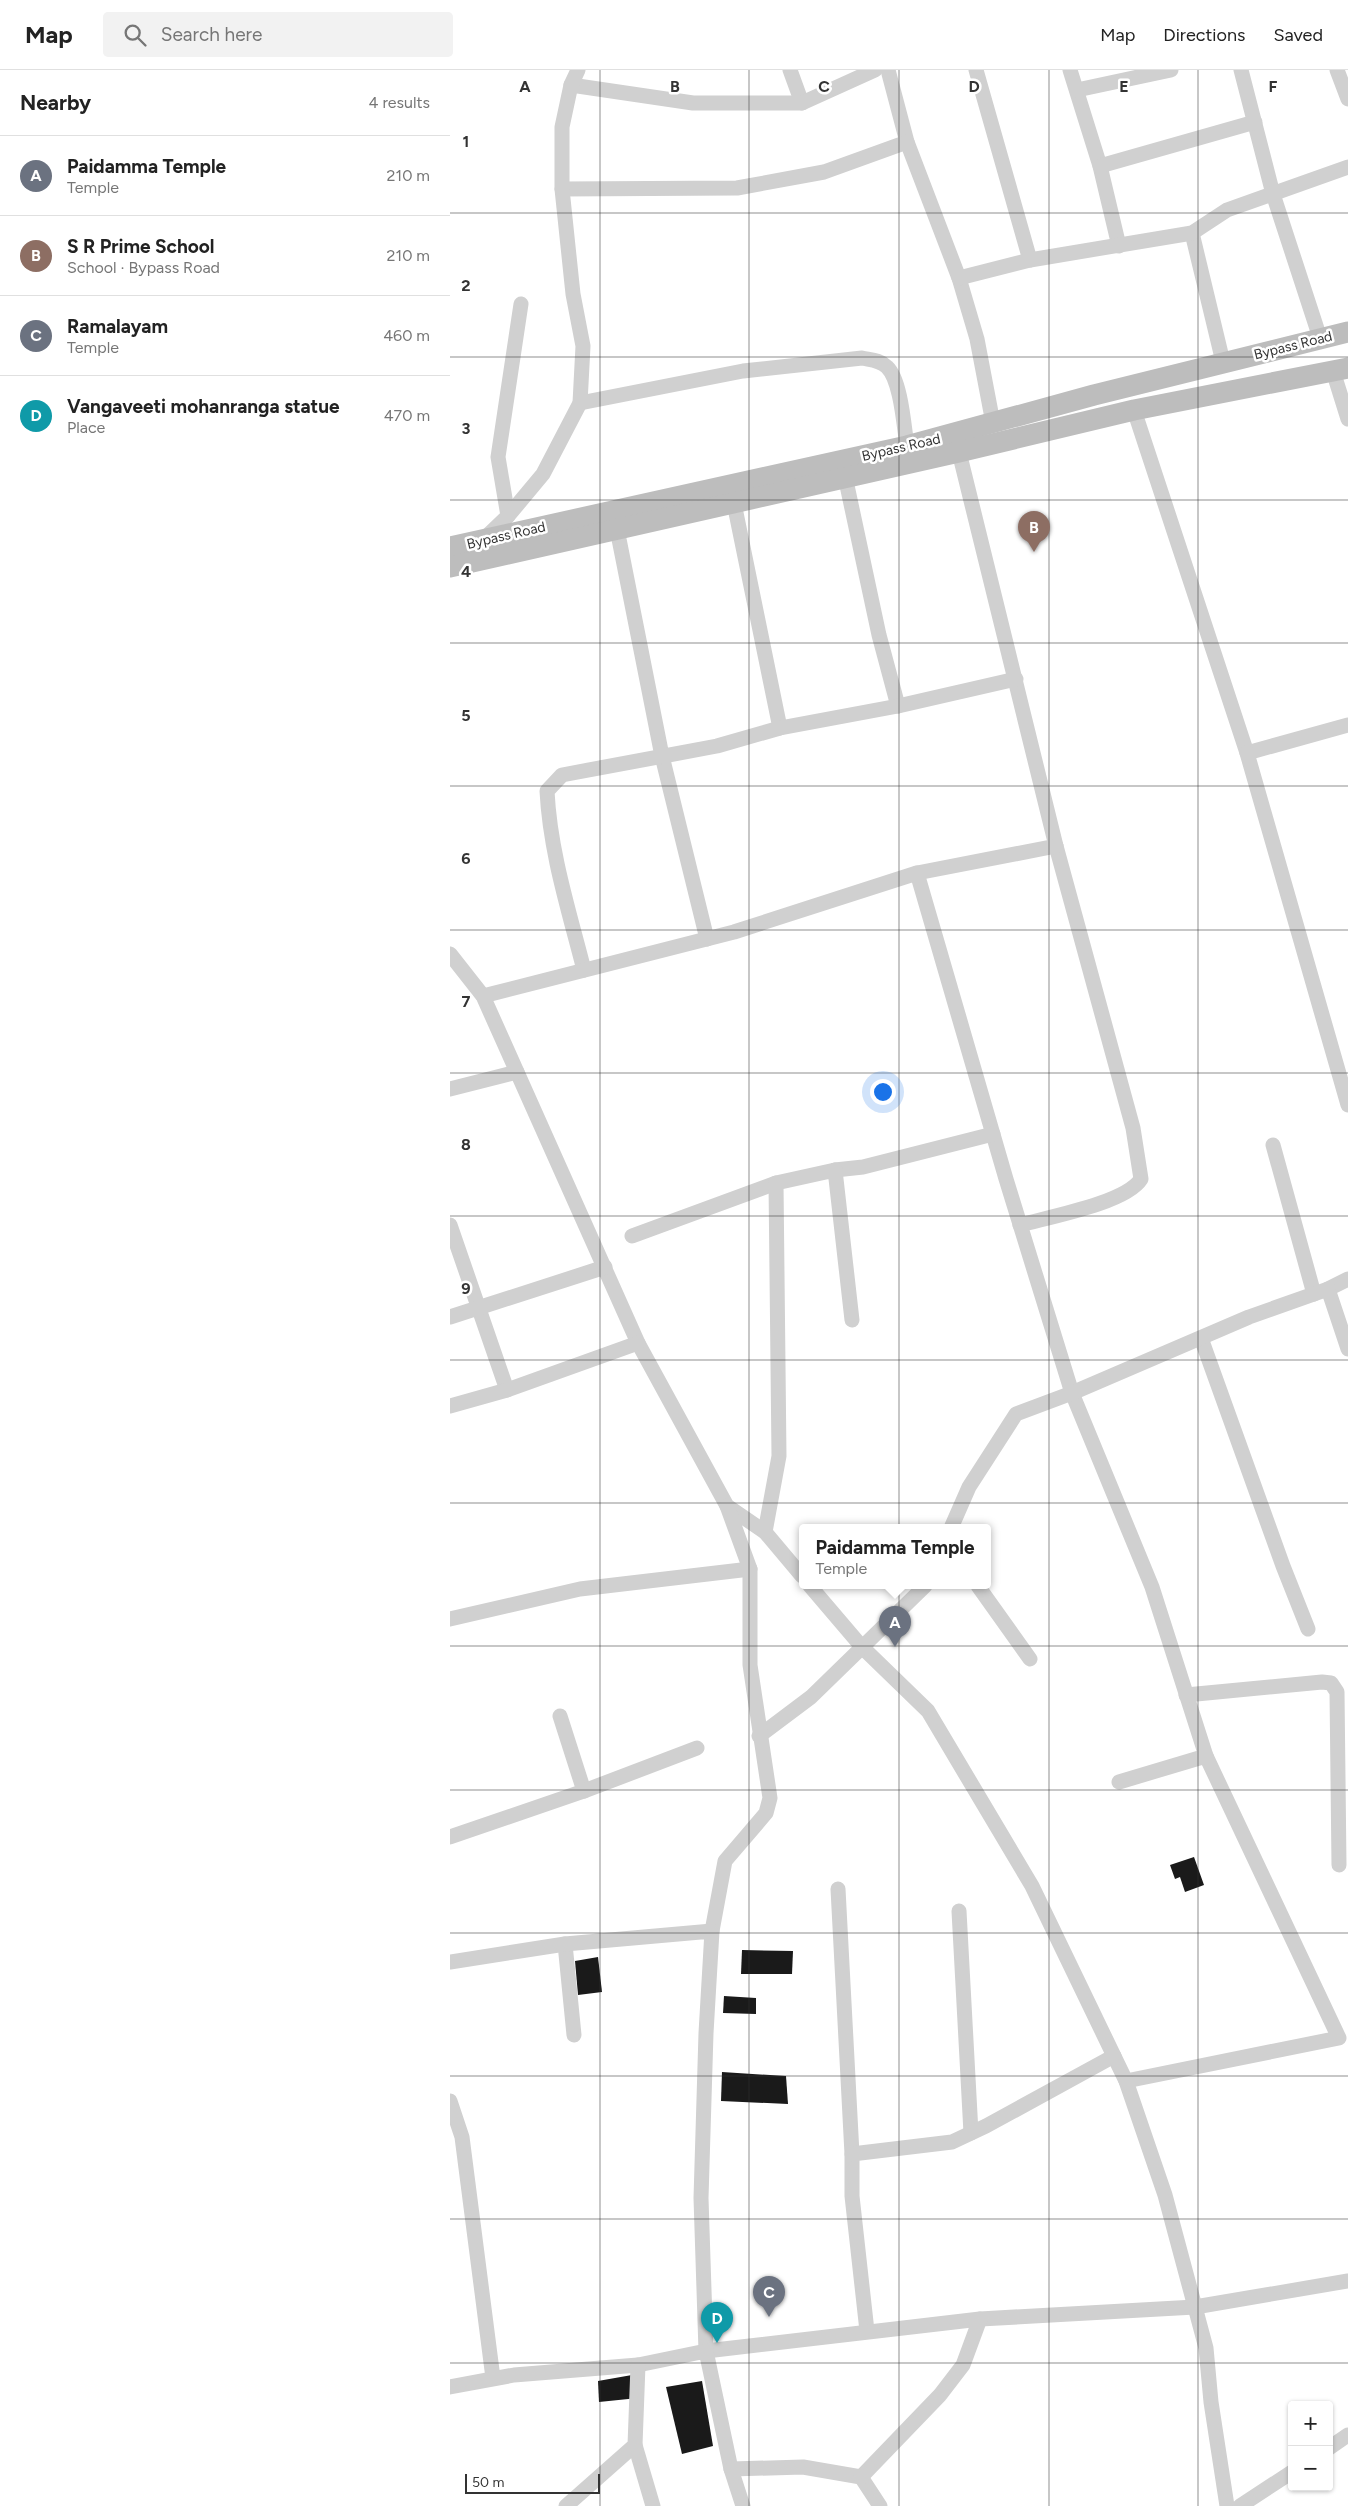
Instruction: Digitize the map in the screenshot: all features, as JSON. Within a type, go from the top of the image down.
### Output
[{"type":"main road","name":"Bypass Road","points":[[450,547],[481,542],[616,510],[907,446],[1224,362],[1348,332]]},
{"type":"main road","name":"Bypass Road","points":[[450,566],[959,452],[1134,410],[1341,370]]},
{"type":"street","points":[[481,542],[508,516],[544,474],[580,403],[583,346],[573,294],[562,189],[562,127],[571,85],[578,70]]},
{"type":"street","points":[[790,70],[802,103]]},
{"type":"street","points":[[571,85],[693,103],[802,103],[875,70]]},
{"type":"street","points":[[888,70],[907,142],[959,278],[977,339],[993,423]]},
{"type":"street","points":[[976,70],[1030,260]]},
{"type":"street","points":[[1070,70],[1100,166],[1119,246]]},
{"type":"street","points":[[1077,90],[1171,70]]},
{"type":"street","points":[[1241,70],[1273,194],[1320,338]]},
{"type":"street","points":[[1337,70],[1348,99]]},
{"type":"street","points":[[1100,166],[1254,122]]},
{"type":"street","points":[[562,189],[737,188],[824,172],[907,142]]},
{"type":"street","points":[[959,278],[1030,260],[1192,233],[1227,210],[1348,167]]},
{"type":"street","points":[[1192,233],[1224,362]]},
{"type":"street","points":[[508,516],[498,457],[521,304]]},
{"type":"street","points":[[580,403],[743,371],[862,358],[878,361],[888,367],[895,378],[907,446]]},
{"type":"street","points":[[1341,370],[1348,419]]},
{"type":"street","points":[[1134,410],[1247,753],[1348,1104]]},
{"type":"street","points":[[959,452],[1056,846],[1133,1128],[1141,1179],[1137,1186],[1117,1198],[1020,1225]]},
{"type":"street","points":[[845,476],[879,635],[898,706]]},
{"type":"street","points":[[734,503],[780,728]]},
{"type":"street","points":[[617,529],[662,756],[707,939]]},
{"type":"street","points":[[584,970],[555,855],[548,818],[547,791],[562,775],[717,746],[780,728],[898,706],[1016,679]]},
{"type":"street","points":[[1247,753],[1348,725]]},
{"type":"street","points":[[483,996],[707,939],[917,873],[1056,846]]},
{"type":"street","points":[[917,873],[1020,1225],[1072,1394],[1152,1587],[1206,1756],[1344,2037],[1126,2081]]},
{"type":"street","points":[[450,954],[483,996],[638,1343],[727,1506],[750,1569],[750,1665],[769,1806],[766,1813],[725,1861],[712,1931],[706,2033],[701,2198],[706,2351],[731,2469],[743,2506]]},
{"type":"street","points":[[450,1089],[517,1072]]},
{"type":"street","points":[[632,1236],[776,1183],[834,1170],[863,1167],[993,1134]]},
{"type":"street","points":[[1273,1145],[1321,1292],[1348,1349]]},
{"type":"street","points":[[834,1170],[852,1320]]},
{"type":"street","points":[[765,1532],[779,1456],[776,1183]]},
{"type":"street","points":[[450,1226],[507,1390]]},
{"type":"street","points":[[450,1317],[605,1266]]},
{"type":"street","points":[[953,1524],[969,1487],[1016,1414],[1072,1394],[1249,1317],[1321,1292],[1348,1279]]},
{"type":"street","points":[[1201,1338],[1283,1566],[1308,1629]]},
{"type":"street","points":[[450,1406],[507,1390],[638,1343]]},
{"type":"street","points":[[727,1506],[765,1532],[799,1572]]},
{"type":"street","points":[[450,1619],[580,1589],[750,1569]]},
{"type":"street","points":[[813,1589],[862,1647],[928,1711],[1032,1886],[1126,2081],[1166,2195],[1206,2348],[1211,2402],[1226,2506]]},
{"type":"street","points":[[759,1736],[811,1697],[922,1589]]},
{"type":"street","points":[[980,1589],[1030,1660]]},
{"type":"street","points":[[1186,1695],[1322,1682],[1331,1683],[1337,1692],[1339,1865]]},
{"type":"street","points":[[560,1716],[584,1791]]},
{"type":"street","points":[[450,1837],[584,1791],[697,1748]]},
{"type":"street","points":[[1119,1782],[1206,1756]]},
{"type":"street","points":[[838,1889],[852,2154],[852,2196],[867,2331]]},
{"type":"street","points":[[960,1911],[971,2133]]},
{"type":"street","points":[[450,1962],[565,1944],[712,1931]]},
{"type":"street","points":[[565,1944],[574,2035]]},
{"type":"street","points":[[852,2154],[952,2142],[1114,2056]]},
{"type":"street","points":[[450,2101],[462,2137],[493,2378]]},
{"type":"street","points":[[450,2387],[493,2378],[638,2365],[706,2351],[867,2331],[980,2319],[1195,2307],[1348,2281]]},
{"type":"street","points":[[861,2478],[940,2395],[958,2373],[963,2365],[980,2319]]},
{"type":"street","points":[[638,2365],[635,2445],[654,2506]]},
{"type":"street","points":[[1332,2446],[1348,2436]]},
{"type":"street","points":[[566,2506],[635,2445]]},
{"type":"street","points":[[731,2469],[802,2467],[861,2478],[880,2506]]},
{"type":"street","points":[[1240,2506],[1288,2475]]},
{"type":"building","points":[[1194,1857],[1204,1885],[1185,1892],[1180,1877],[1175,1879],[1170,1865]]},
{"type":"building","points":[[742,1950],[793,1951],[792,1974],[741,1974]]},
{"type":"building","points":[[598,1957],[602,1992],[578,1995],[575,1961]]},
{"type":"building","points":[[724,1996],[756,1998],[756,2014],[723,2013]]},
{"type":"building","points":[[722,2072],[786,2076],[788,2104],[721,2101]]},
{"type":"building","points":[[632,2375],[638,2398],[599,2402],[598,2381]]},
{"type":"building","points":[[702,2381],[713,2446],[682,2454],[666,2387]]},
{"type":"place","name":"S R Prime School","points":[[1034,552]]},
{"type":"place","name":"Paidamma Temple","points":[[895,1647]]},
{"type":"place","name":"Ramalayam","points":[[769,2317]]},
{"type":"place","name":"Vangaveeti mohanranga statue","points":[[717,2343]]}]
